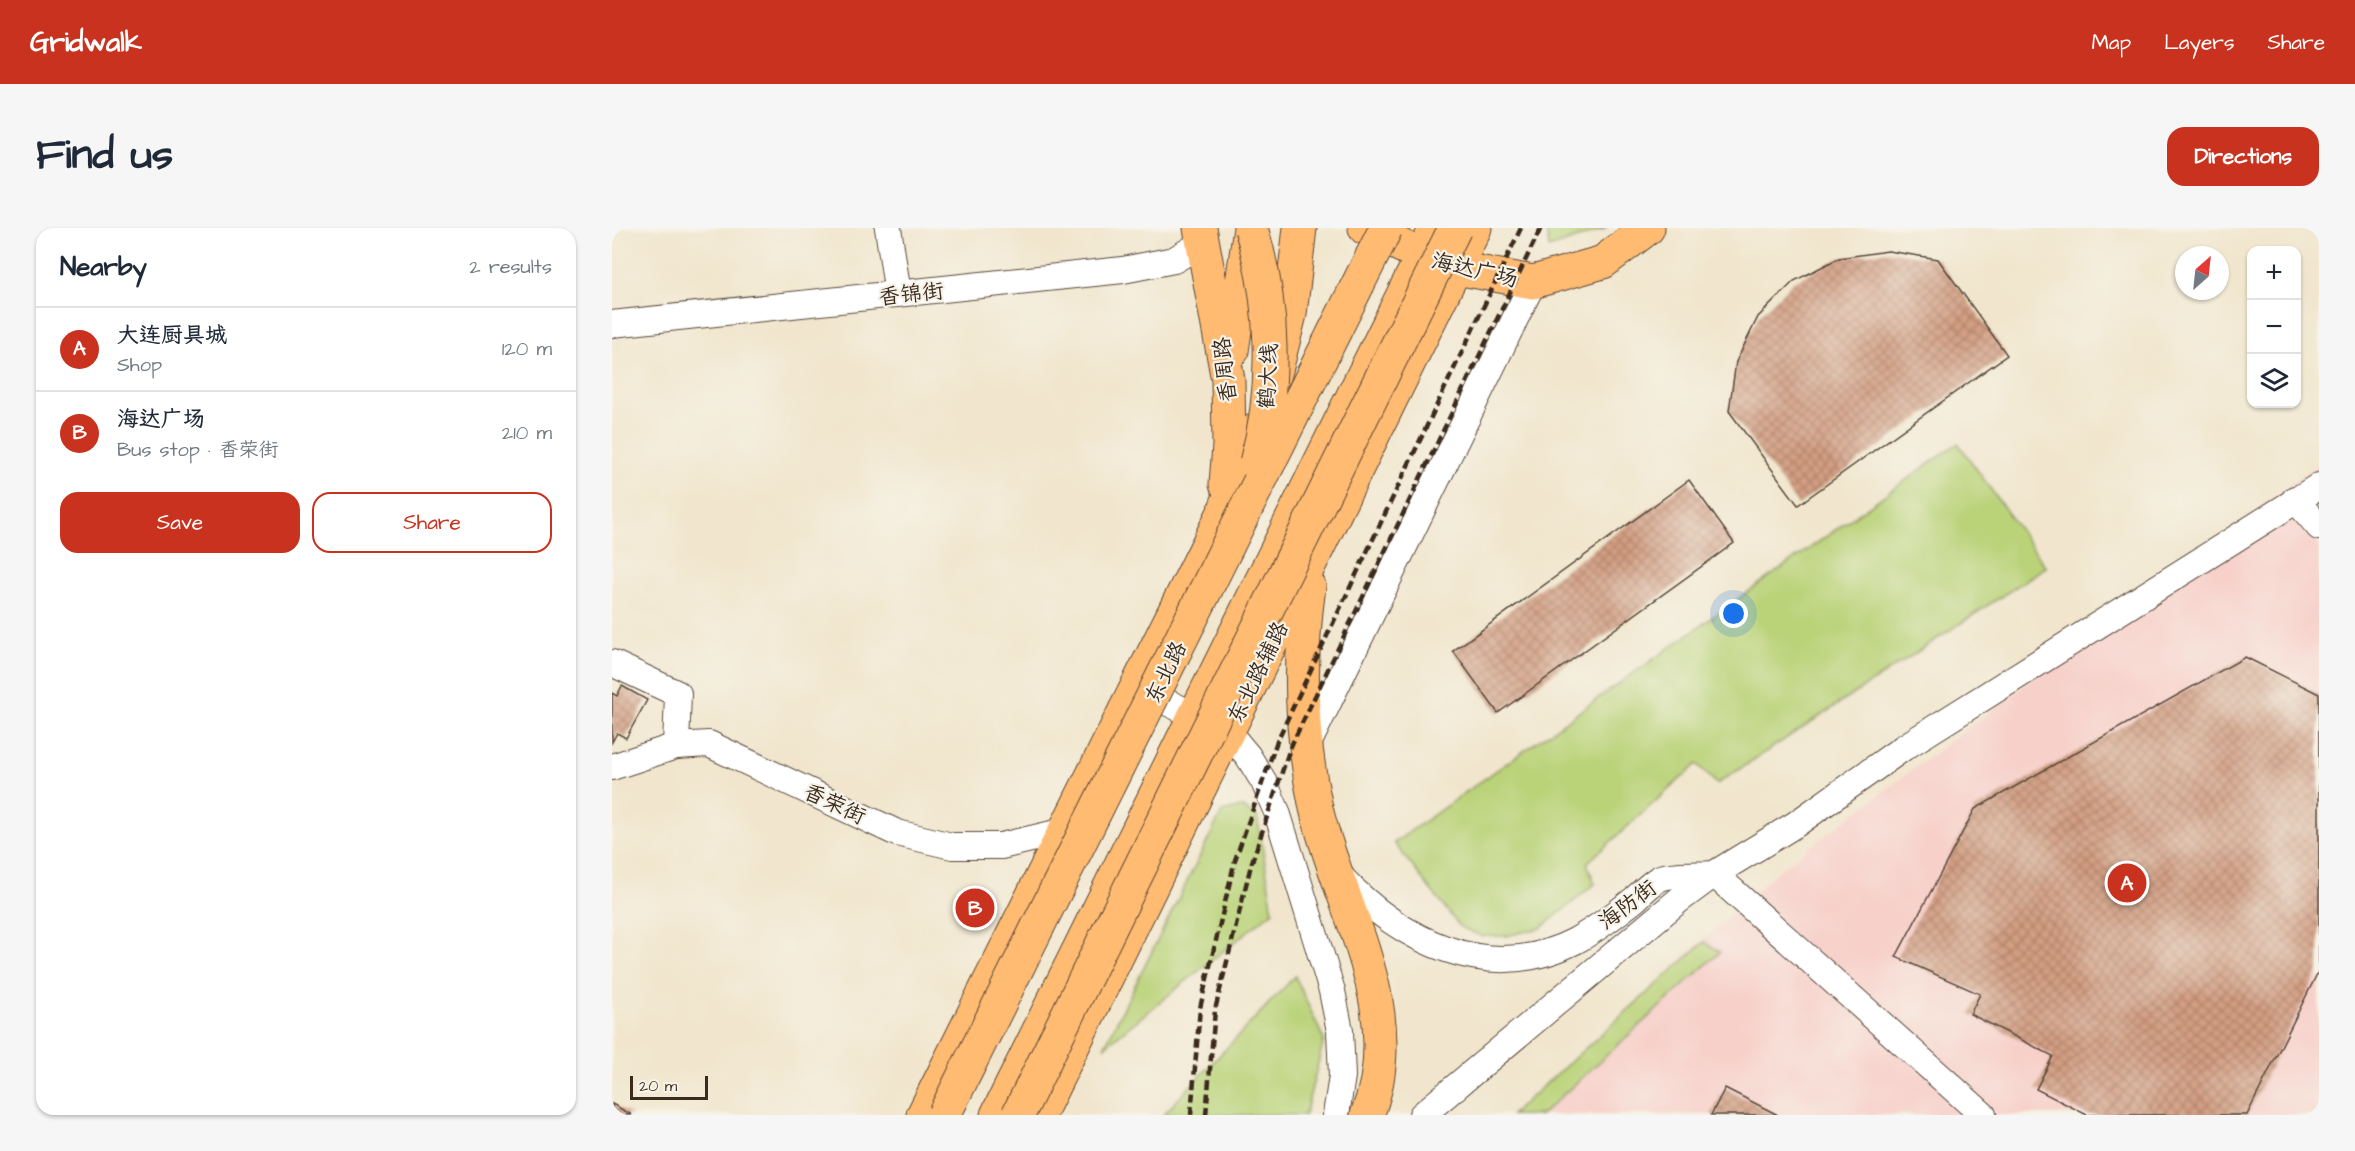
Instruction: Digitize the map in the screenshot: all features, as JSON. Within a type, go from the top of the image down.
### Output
[{"type":"main road","points":[[1228,380],[1250,228]]},
{"type":"main road","name":"鹤大线","points":[[1231,518],[1258,456],[1266,416],[1271,350],[1266,295],[1250,228]]},
{"type":"main road","points":[[923,1115],[1137,688],[1231,518],[1275,373],[1290,314],[1298,263],[1300,228]]},
{"type":"main road","name":"海达广场","points":[[1365,228],[1429,242],[1456,268],[1533,282],[1603,262],[1648,228]]},
{"type":"main road","name":"东北路","points":[[944,1115],[1231,518],[1386,228]]},
{"type":"main road","points":[[1018,1115],[1455,228]]},
{"type":"main road","name":"东北路辅路","points":[[1039,1115],[1475,228]]},
{"type":"main road","name":"香周路","points":[[1207,233],[1228,380],[1231,518]]},
{"type":"main road","name":"东北路","points":[[997,1115],[1429,242]]},
{"type":"main road","points":[[1312,561],[1304,622],[1302,685],[1307,746],[1317,808],[1373,986],[1380,1021],[1381,1052],[1367,1115]]},
{"type":"street","points":[[888,228],[898,294]]},
{"type":"street","name":"香锦街","points":[[612,324],[1123,270],[1174,260],[1207,233]]},
{"type":"street","points":[[1307,746],[1533,282]]},
{"type":"street","points":[[1983,1115],[1714,874],[1796,824],[1903,748],[2319,486]]},
{"type":"street","points":[[2295,499],[2319,527]]},
{"type":"street","points":[[612,663],[678,694],[676,746]]},
{"type":"street","points":[[1137,688],[1227,732],[1254,765],[1264,782],[1277,812],[1332,991],[1340,1031],[1342,1076],[1336,1115]]},
{"type":"street","name":"香荣街","points":[[612,767],[676,746],[710,744],[897,833],[952,846],[1001,846],[1065,831]]},
{"type":"street","name":"海防街","points":[[1337,872],[1360,898],[1414,936],[1457,953],[1479,958],[1499,959],[1541,954],[1573,942],[1603,925],[1660,878],[1714,874]]},
{"type":"street","name":"海防街","points":[[1422,1115],[1679,900],[1714,874]]},
{"type":"shaded area","points":[[2319,463],[2319,1115],[1514,1115],[1778,871]]},
{"type":"green space","points":[[1546,228],[1607,228],[1549,248]]},
{"type":"green space","points":[[1958,443],[2046,567],[1717,784],[1697,764],[1587,863],[1595,884],[1541,928],[1506,936],[1481,936],[1460,927],[1394,843]]},
{"type":"green space","points":[[1241,807],[1257,816],[1273,911],[1104,1047],[1222,812]]},
{"type":"green space","points":[[1704,942],[1720,952],[1541,1115],[1511,1115]]},
{"type":"green space","points":[[1295,976],[1324,1040],[1305,1115],[1163,1115]]},
{"type":"building","points":[[1888,251],[1938,259],[2007,355],[1798,505],[1729,411],[1736,362],[1758,317],[1794,281],[1839,258]]},
{"type":"building","points":[[1689,480],[1734,543],[1498,713],[1453,651]]},
{"type":"building","points":[[2245,657],[2319,694],[2319,970],[2247,1115],[2087,1115],[2036,1089],[2053,1056],[1970,1014],[1980,994],[1896,957],[1975,809]]},
{"type":"building","points":[[622,686],[647,700],[626,738],[617,733],[612,742],[612,693],[617,696]]},
{"type":"building","points":[[1725,1088],[1778,1115],[1711,1115]]},
{"type":"building","points":[[612,1104],[632,1115],[612,1115]]},
{"type":"railway","points":[[1191,1115],[1200,1008],[1235,860],[1277,741],[1521,228]]},
{"type":"railway","points":[[1206,1115],[1215,1010],[1251,865],[1290,748],[1541,228]]},
{"type":"place","name":"大连厨具城","points":[[2127,883]]},
{"type":"place","name":"海达广场","points":[[975,908]]}]
